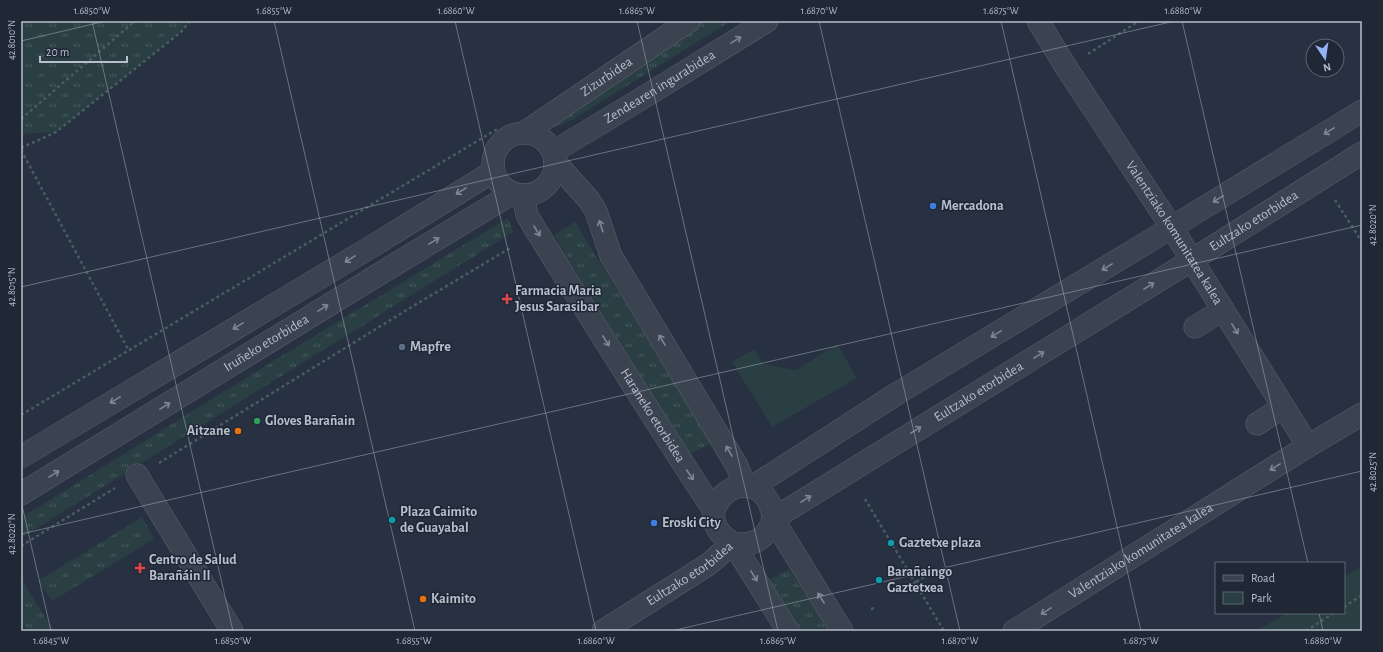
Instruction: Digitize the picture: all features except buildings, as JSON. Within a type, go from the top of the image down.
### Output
[{"type":"street","name":"Zizurbidea","points":[[532,128],[689,21]]},
{"type":"street","name":"Zendearen ingurabidea","points":[[554,157],[767,21]]},
{"type":"street","name":"Valentziako komunitatea kalea","points":[[1038,21],[1066,68],[1172,228],[1308,446]]},
{"type":"street","points":[[714,510],[718,501],[731,489],[749,487],[898,393],[1172,228],[1362,111]]},
{"type":"street","points":[[554,157],[554,172],[550,181],[543,189],[534,194],[518,194],[504,188],[497,180],[494,171],[493,161],[496,151],[501,142],[510,137],[532,128],[539,137],[547,143],[554,157],[589,200],[596,212],[611,256],[749,487],[761,492],[768,499],[771,505],[773,519],[842,631]]},
{"type":"street","name":"Eultzako etorbidea","points":[[603,631],[709,564],[733,543],[741,545],[758,541],[770,528],[773,519],[1362,153]]},
{"type":"street","name":"Iruñeko etorbidea","points":[[21,457],[494,171]]},
{"type":"street","name":"Iruñeko etorbidea","points":[[21,494],[381,273],[518,194]]},
{"type":"street","name":"Haraneko etorbidea","points":[[518,194],[527,215],[537,232],[686,469],[714,510],[714,521],[718,530],[724,538],[733,543],[788,631]]},
{"type":"street","points":[[1195,327],[1223,310]]},
{"type":"street","points":[[1257,424],[1283,407]]},
{"type":"street","name":"Valentziako komunitatea kalea","points":[[1014,631],[1308,446],[1362,414]]},
{"type":"street","points":[[137,475],[232,631]]},
{"type":"path","points":[[21,119],[135,21]]},
{"type":"path","points":[[129,351],[21,149],[56,132],[181,32],[190,21]]},
{"type":"path","points":[[1084,56],[1139,21]]},
{"type":"path","points":[[21,415],[503,126],[525,121],[532,128]]},
{"type":"path","points":[[1335,199],[1362,242]]},
{"type":"path","points":[[21,546],[512,247]]},
{"type":"path","points":[[865,499],[944,631]]},
{"type":"path","points":[[906,588],[936,570]]},
{"type":"path","points":[[1345,606],[1362,595]]},
{"type":"path","points":[[1306,631],[1311,630],[1333,614]]},
{"type":"green space","points":[[21,21],[190,21],[181,32],[56,132],[21,134]]},
{"type":"green space","points":[[703,21],[731,21],[570,121],[552,128]]},
{"type":"green space","points":[[508,218],[513,232],[21,538],[21,518],[270,363]]},
{"type":"green space","points":[[575,222],[711,443],[689,455],[554,235]]},
{"type":"green space","points":[[837,344],[857,378],[772,427],[732,362],[754,349],[763,364],[796,370]]},
{"type":"green space","points":[[142,517],[154,539],[52,601],[38,581]]},
{"type":"green space","points":[[1362,566],[1362,631],[1257,631],[1284,614],[1345,614],[1345,576]]},
{"type":"green space","points":[[789,569],[829,631],[802,631],[769,580]]},
{"type":"green space","points":[[23,582],[54,631],[28,631],[21,620],[21,583]]},
{"type":"place","name":"Mercadona","points":[[933,206]]},
{"type":"place","name":"Farmacia Maria Jesus Sarasibar","points":[[507,299]]},
{"type":"place","name":"Mapfre","points":[[402,347]]},
{"type":"place","name":"Gloves Barañain","points":[[257,421]]},
{"type":"place","name":"Aitzane","points":[[238,431]]},
{"type":"place","name":"Plaza Caimito de Guayabal","points":[[392,520]]},
{"type":"place","name":"Eroski City","points":[[654,523]]},
{"type":"place","name":"Gaztetxe plaza","points":[[891,543]]},
{"type":"place","name":"Centro de Salud Barañáin II","points":[[140,568]]},
{"type":"place","name":"Barañaingo Gaztetxea","points":[[879,580]]},
{"type":"place","name":"Kaimito","points":[[423,599]]}]
